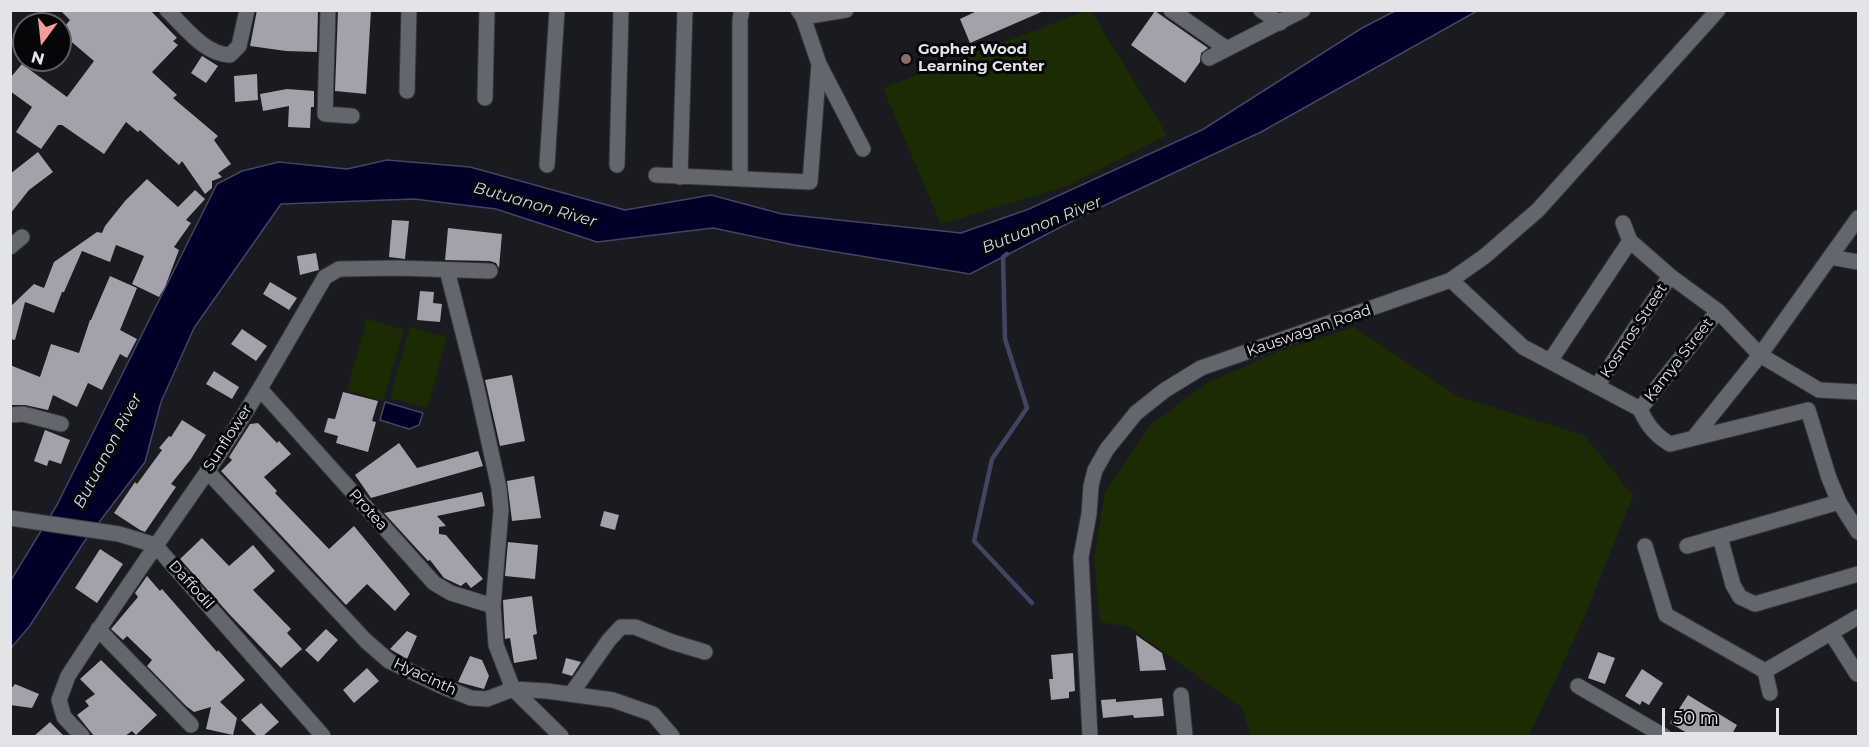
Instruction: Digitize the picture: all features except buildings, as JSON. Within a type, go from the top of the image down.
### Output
[{"type":"street","points":[[167,10],[208,49],[218,55],[230,56],[239,46],[247,10]]},
{"type":"street","points":[[328,10],[325,114],[352,116]]},
{"type":"street","points":[[407,91],[409,10]]},
{"type":"street","points":[[485,98],[487,10]]},
{"type":"street","points":[[547,165],[557,10]]},
{"type":"street","points":[[617,165],[621,10]]},
{"type":"street","points":[[680,177],[685,10]]},
{"type":"street","points":[[740,179],[740,19],[742,10]]},
{"type":"street","points":[[846,10],[801,14],[819,64],[862,149]]},
{"type":"street","points":[[1171,10],[1227,49]]},
{"type":"street","points":[[1261,10],[1280,23]]},
{"type":"street","points":[[1209,58],[1303,10]]},
{"type":"street","name":"Kauswagan Road","points":[[1090,736],[1081,556],[1095,470],[1107,449],[1136,413],[1165,390],[1201,368],[1451,280],[1485,256],[1538,210],[1718,10]]},
{"type":"street","points":[[656,175],[810,182],[819,64]]},
{"type":"street","points":[[1695,436],[1760,355],[1858,218]]},
{"type":"street","points":[[1623,223],[1630,241],[1670,276],[1718,311],[1760,355],[1819,390],[1858,392]]},
{"type":"street","points":[[1550,361],[1630,241]]},
{"type":"street","points":[[1830,257],[1858,262]]},
{"type":"street","name":"Sunflower","points":[[82,736],[64,717],[59,700],[68,676],[260,389],[325,277],[339,269],[490,271]]},
{"type":"street","points":[[447,270],[477,384],[499,488],[501,510],[493,606],[496,645],[513,689],[561,736]]},
{"type":"street","name":"Kosmos Street","points":[[1597,386],[1670,276]]},
{"type":"street","points":[[1451,280],[1523,347],[1640,409],[1647,424],[1658,436],[1670,444],[1808,410]]},
{"type":"street","name":"Kamya Street","points":[[1640,409],[1718,311]]},
{"type":"street","name":"Protea","points":[[260,389],[434,583],[451,593],[493,606]]},
{"type":"street","points":[[1819,390],[1808,410],[1829,478],[1839,501],[1857,527]]},
{"type":"street","points":[[10,415],[22,414],[62,424]]},
{"type":"street","name":"Hyacinth","points":[[207,471],[366,641],[389,661],[471,698],[487,699],[513,689],[613,700],[653,714],[672,736]]},
{"type":"street","points":[[1687,546],[1839,501]]},
{"type":"street","points":[[10,518],[119,534],[155,545]]},
{"type":"street","points":[[1720,537],[1733,585],[1740,597],[1755,604],[1858,574]]},
{"type":"street","name":"Daffodil","points":[[155,545],[308,717],[321,736]]},
{"type":"street","points":[[1645,546],[1666,615],[1765,671],[1770,693]]},
{"type":"street","points":[[1765,671],[1858,617]]},
{"type":"street","points":[[571,694],[609,640],[621,627],[635,627],[705,652]]},
{"type":"street","points":[[98,629],[191,725]]},
{"type":"street","points":[[1832,633],[1857,674]]},
{"type":"street","points":[[1578,686],[1644,731],[1664,736]]},
{"type":"street","points":[[1181,695],[1185,736]]},
{"type":"green space","points":[[1091,11],[1167,135],[1067,186],[941,224],[883,88]]},
{"type":"green space","points":[[367,319],[404,330],[383,401],[347,390]]},
{"type":"green space","points":[[410,327],[447,337],[427,408],[390,398]]},
{"type":"green space","points":[[1354,327],[1459,397],[1584,435],[1633,496],[1583,620],[1529,736],[1251,736],[1242,708],[1129,627],[1100,622],[1094,559],[1105,492],[1151,424],[1207,383],[1280,351]]},
{"type":"water","name":"Butuanon River","points":[[1395,11],[1477,11],[1261,132],[1084,215],[970,274],[794,245],[713,228],[597,242],[496,209],[414,199],[281,204],[194,328],[161,402],[145,462],[84,542],[29,627],[11,648],[11,580],[57,505],[217,184],[242,171],[279,162],[347,169],[387,160],[470,167],[625,210],[711,195],[782,214],[961,233],[1029,209],[1202,130],[1362,28]]},
{"type":"water","points":[[385,402],[423,413],[419,425],[409,429],[380,420]]},
{"type":"waterway","name":"Butuanon River","points":[[1007,254],[1003,257],[1005,339],[1027,408],[992,459],[974,541],[1032,603]]},
{"type":"place","name":"Gopher Wood Learning Center","points":[[906,59]]}]
